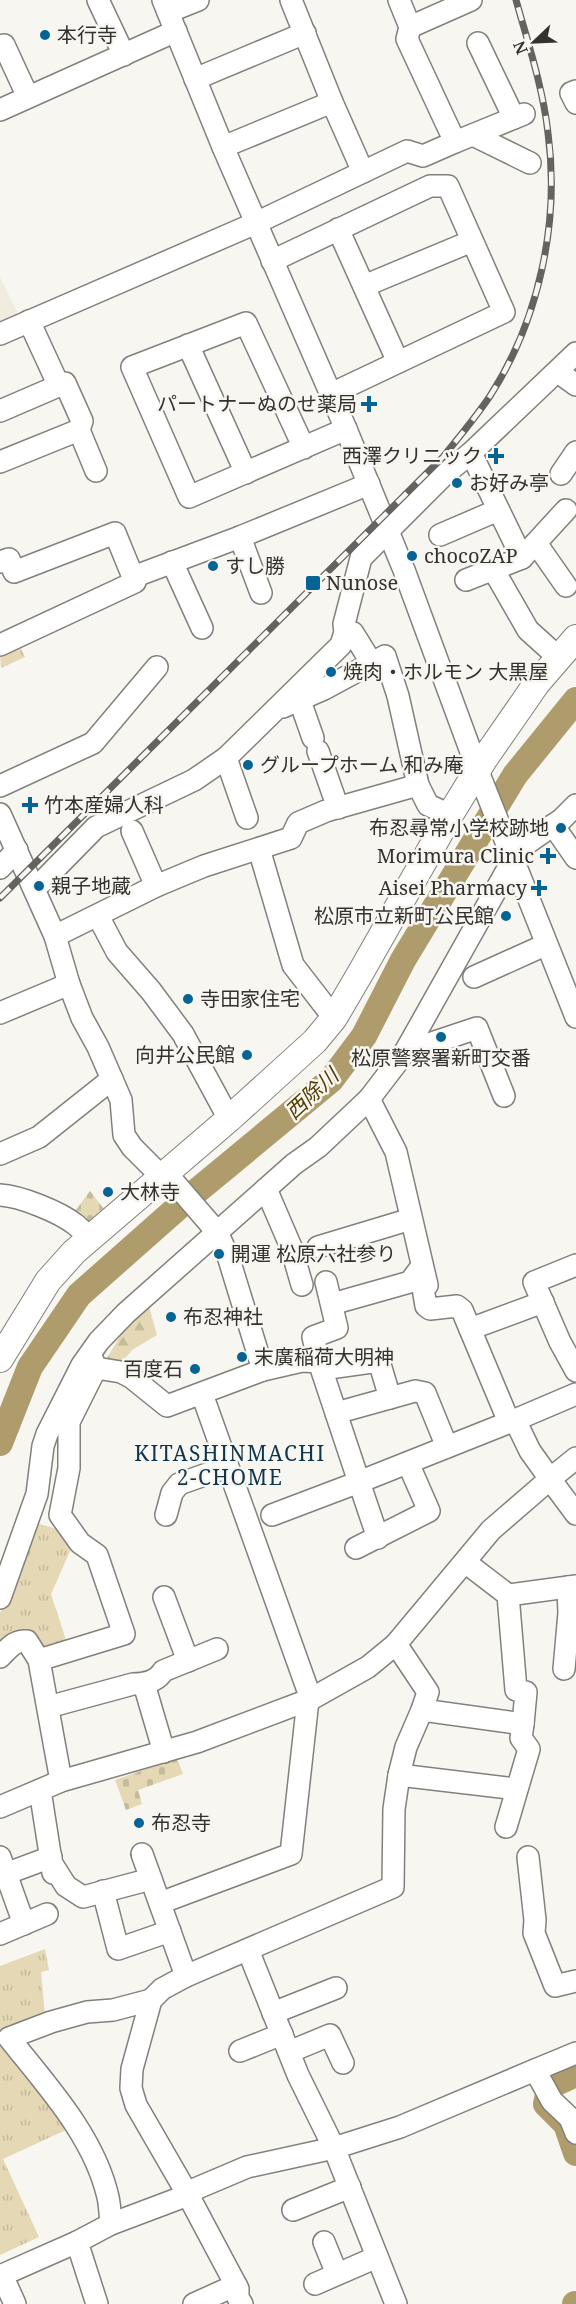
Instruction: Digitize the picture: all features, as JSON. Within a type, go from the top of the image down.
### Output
[{"type":"main road","points":[[0,1359],[7,1332],[48,1281],[89,1238],[167,1177],[295,1061],[334,1018],[450,815],[479,775],[537,683],[576,638]]},
{"type":"street","points":[[99,0],[124,55]]},
{"type":"street","points":[[0,110],[124,55],[169,14],[198,0]]},
{"type":"street","points":[[291,0],[363,172]]},
{"type":"street","points":[[399,0],[410,27],[407,39],[464,138],[530,163]]},
{"type":"street","points":[[410,27],[471,0]]},
{"type":"street","points":[[169,14],[223,147],[405,570],[479,775],[546,945],[567,973],[576,1017]]},
{"type":"street","points":[[195,79],[305,33]]},
{"type":"street","points":[[423,156],[519,116],[478,43]]},
{"type":"street","points":[[0,46],[4,45],[28,98]]},
{"type":"street","points":[[576,91],[572,93],[576,103]]},
{"type":"street","points":[[223,147],[332,102]]},
{"type":"street","points":[[0,334],[256,223],[406,152],[423,156],[438,166],[504,312],[331,394]]},
{"type":"street","points":[[272,261],[430,186],[448,186]]},
{"type":"street","points":[[338,229],[398,362]]},
{"type":"street","points":[[364,286],[472,241]]},
{"type":"street","points":[[29,321],[59,386]]},
{"type":"street","points":[[304,448],[246,322],[132,367],[189,497],[304,448],[346,429]]},
{"type":"street","points":[[188,345],[246,473]]},
{"type":"street","points":[[38,885],[96,828],[194,780],[226,758],[341,645],[361,558],[446,473],[471,453],[576,353]]},
{"type":"street","points":[[558,372],[576,385]]},
{"type":"street","points":[[0,411],[65,383],[82,421],[79,430],[96,471]]},
{"type":"street","points":[[0,462],[79,430]]},
{"type":"street","points":[[561,474],[576,452]]},
{"type":"street","points":[[471,453],[498,510],[529,550],[566,586]]},
{"type":"street","points":[[133,577],[240,537],[369,484]]},
{"type":"street","points":[[440,535],[498,510]]},
{"type":"street","points":[[466,580],[529,550],[566,510]]},
{"type":"street","points":[[0,562],[9,559],[14,572],[115,533],[135,582],[0,645]]},
{"type":"street","points":[[240,537],[261,592]]},
{"type":"street","points":[[172,562],[201,628]]},
{"type":"street","points":[[493,569],[528,630],[559,658]]},
{"type":"street","points":[[345,632],[353,633],[371,662]]},
{"type":"street","points":[[272,712],[300,701],[385,656],[398,696],[418,786],[428,805],[450,815]]},
{"type":"street","points":[[0,786],[93,743],[157,667]]},
{"type":"street","points":[[300,701],[338,808]]},
{"type":"street","points":[[226,758],[247,818]]},
{"type":"street","points":[[55,936],[156,886],[204,866],[291,838],[298,823],[338,808],[418,786]]},
{"type":"street","points":[[39,1660],[124,1634],[97,1555],[80,1543],[60,1515],[69,1468],[69,1422],[99,1341],[216,1230],[294,1164],[318,1147],[369,1099],[405,1052],[512,857],[527,842],[553,825],[576,804]]},
{"type":"street","points":[[0,814],[16,850],[38,885],[82,1018],[121,1100],[124,1135],[132,1147],[156,1171],[167,1177],[216,1230],[228,1256],[263,1370]]},
{"type":"street","points":[[553,825],[576,858]]},
{"type":"street","points":[[132,831],[156,886]]},
{"type":"street","points":[[259,849],[293,965],[334,1018]]},
{"type":"street","points":[[0,868],[16,850]]},
{"type":"street","points":[[98,916],[117,952],[151,991],[183,1034],[229,1119]]},
{"type":"street","points":[[474,977],[546,945]]},
{"type":"street","points":[[0,1013],[69,984]]},
{"type":"street","points":[[405,1052],[477,1028],[504,1095]]},
{"type":"street","points":[[0,1154],[39,1137],[112,1079]]},
{"type":"street","points":[[369,1099],[396,1152],[427,1285],[423,1288],[426,1306],[430,1309],[457,1306],[462,1310],[512,1421],[576,1514]]},
{"type":"street","points":[[266,1189],[291,1247],[302,1285]]},
{"type":"street","points":[[0,1195],[10,1195],[60,1215],[75,1224],[89,1238]]},
{"type":"street","points":[[318,1247],[411,1219]]},
{"type":"street","points":[[576,1265],[534,1282],[560,1342],[576,1371]]},
{"type":"street","points":[[332,1304],[410,1282],[422,1266]]},
{"type":"street","points":[[326,1282],[338,1328],[314,1337],[320,1366],[378,1538]]},
{"type":"street","points":[[470,1329],[543,1302]]},
{"type":"street","points":[[93,1361],[131,1377],[166,1406],[263,1370],[302,1361],[320,1366],[380,1361],[390,1398]]},
{"type":"street","points":[[0,1598],[37,1494],[46,1434],[74,1378],[93,1361]]},
{"type":"street","points":[[336,1413],[415,1391],[425,1393],[447,1447]]},
{"type":"street","points":[[160,1903],[291,1854],[309,1699],[202,1394]]},
{"type":"street","points":[[272,1515],[408,1463],[576,1394]]},
{"type":"street","points":[[0,1807],[61,1781],[197,1742],[309,1699],[368,1667],[396,1644],[491,1530],[576,1458]]},
{"type":"street","points":[[356,1548],[429,1511],[408,1463]]},
{"type":"street","points":[[166,1515],[172,1494],[179,1484],[227,1467]]},
{"type":"street","points":[[465,1562],[508,1595],[572,1587],[564,1669]]},
{"type":"street","points":[[506,1827],[529,1749],[521,1738],[526,1692],[516,1690],[508,1595]]},
{"type":"street","points":[[164,1597],[188,1661]]},
{"type":"street","points":[[0,1657],[13,1644],[27,1641],[39,1660],[61,1781]]},
{"type":"street","points":[[194,2304],[239,2294],[188,2193],[136,2105],[131,2088],[132,2069],[151,2000],[162,1989],[186,1976],[393,1887],[394,1809],[399,1775],[406,1747],[428,1692],[396,1644]]},
{"type":"street","points":[[48,1707],[133,1684],[144,1684],[159,1678],[163,1671],[218,1649]]},
{"type":"street","points":[[144,1684],[164,1752]]},
{"type":"street","points":[[422,1710],[523,1724]]},
{"type":"street","points":[[399,1775],[516,1788]]},
{"type":"street","points":[[40,1790],[52,1865],[66,1886],[83,1897],[151,1879]]},
{"type":"street","points":[[142,1854],[186,1976]]},
{"type":"street","points":[[528,1857],[535,1920],[534,1933],[555,1986],[576,1981]]},
{"type":"street","points":[[24,1924],[2,1869],[52,1865]]},
{"type":"street","points":[[103,1891],[118,1949],[170,1931]]},
{"type":"street","points":[[0,1934],[47,1914]]},
{"type":"street","points":[[248,1950],[285,2043],[334,2148],[396,2304]]},
{"type":"street","points":[[273,2013],[336,1988]]},
{"type":"street","points":[[111,2224],[109,2198],[99,2168],[70,2115],[9,2038],[78,2014],[113,2010],[151,2000]]},
{"type":"street","points":[[240,2051],[330,2035],[343,2063]]},
{"type":"street","points":[[15,2304],[1,2275],[77,2242],[111,2224],[247,2166],[334,2148],[400,2127],[553,2093],[576,2053]]},
{"type":"street","points":[[553,2093],[570,2118],[576,2133]]},
{"type":"street","points":[[293,2210],[350,2187]]},
{"type":"street","points":[[77,2242],[97,2304]]},
{"type":"street","points":[[324,2242],[337,2274]]},
{"type":"street","points":[[315,2284],[377,2257]]},
{"type":"shaded area","points":[[0,277],[21,320],[0,329]]},
{"type":"green space","points":[[19,644],[25,657],[1,668],[0,652]]},
{"type":"green space","points":[[136,1184],[89,1224],[77,1214],[76,1210],[90,1191],[104,1209]]},
{"type":"green space","points":[[148,1303],[157,1335],[132,1350],[119,1366],[109,1362],[107,1358],[131,1318]]},
{"type":"green space","points":[[33,1522],[67,1532],[74,1542],[51,1594],[66,1640],[64,1647],[0,1651],[0,1613],[10,1594]]},
{"type":"green space","points":[[177,1758],[183,1774],[138,1790],[142,1804],[126,1810],[115,1780]]},
{"type":"green space","points":[[45,1949],[49,1970],[41,1972],[45,2016],[0,2036],[0,1966]]},
{"type":"green space","points":[[0,2039],[68,2129],[3,2159],[39,2237],[0,2255]]},
{"type":"waterway","name":"西除川","points":[[0,1443],[30,1367],[79,1295],[192,1195],[331,1080],[364,1036],[403,960],[515,775],[576,700]]},
{"type":"waterway","points":[[576,2074],[550,2086],[546,2104],[566,2124],[576,2153]]},
{"type":"railway","points":[[0,898],[443,457],[485,404],[507,367],[533,303],[542,269],[551,201],[551,167],[546,116],[535,66],[516,0]]},
{"type":"place","name":"本行寺","points":[[45,35]]},
{"type":"place","name":"パートナーぬのせ薬局","points":[[369,404]]},
{"type":"place","name":"西澤クリニック","points":[[496,456]]},
{"type":"place","name":"お好み亭","points":[[457,483]]},
{"type":"place","name":"chocoZAP","points":[[412,556]]},
{"type":"place","name":"すし勝","points":[[213,566]]},
{"type":"place","name":"Nunose","points":[[313,583]]},
{"type":"place","name":"焼肉・ホルモン 大黒屋","points":[[331,672]]},
{"type":"place","name":"グループホーム 和み庵","points":[[248,765]]},
{"type":"place","name":"竹本産婦人科","points":[[30,805]]},
{"type":"place","name":"布忍尋常小学校跡地","points":[[561,828]]},
{"type":"place","name":"Morimura Clinic","points":[[548,856]]},
{"type":"place","name":"親子地蔵","points":[[39,886]]},
{"type":"place","name":"Aisei Pharmacy","points":[[539,888]]},
{"type":"place","name":"松原市立新町公民館","points":[[506,916]]},
{"type":"place","name":"寺田家住宅","points":[[188,999]]},
{"type":"place","name":"松原警察署新町交番","points":[[441,1037]]},
{"type":"place","name":"向井公民館","points":[[247,1055]]},
{"type":"place","name":"大林寺","points":[[108,1192]]},
{"type":"place","name":"開運 松原六社参り","points":[[219,1254]]},
{"type":"place","name":"布忍神社","points":[[171,1317]]},
{"type":"place","name":"末廣稲荷大明神","points":[[242,1357]]},
{"type":"place","name":"百度石","points":[[195,1369]]},
{"type":"place","name":"布忍寺","points":[[139,1823]]},
{"type":"district","name":"KITASHINMACHI 2-CHOME","points":[[230,1466]]}]
